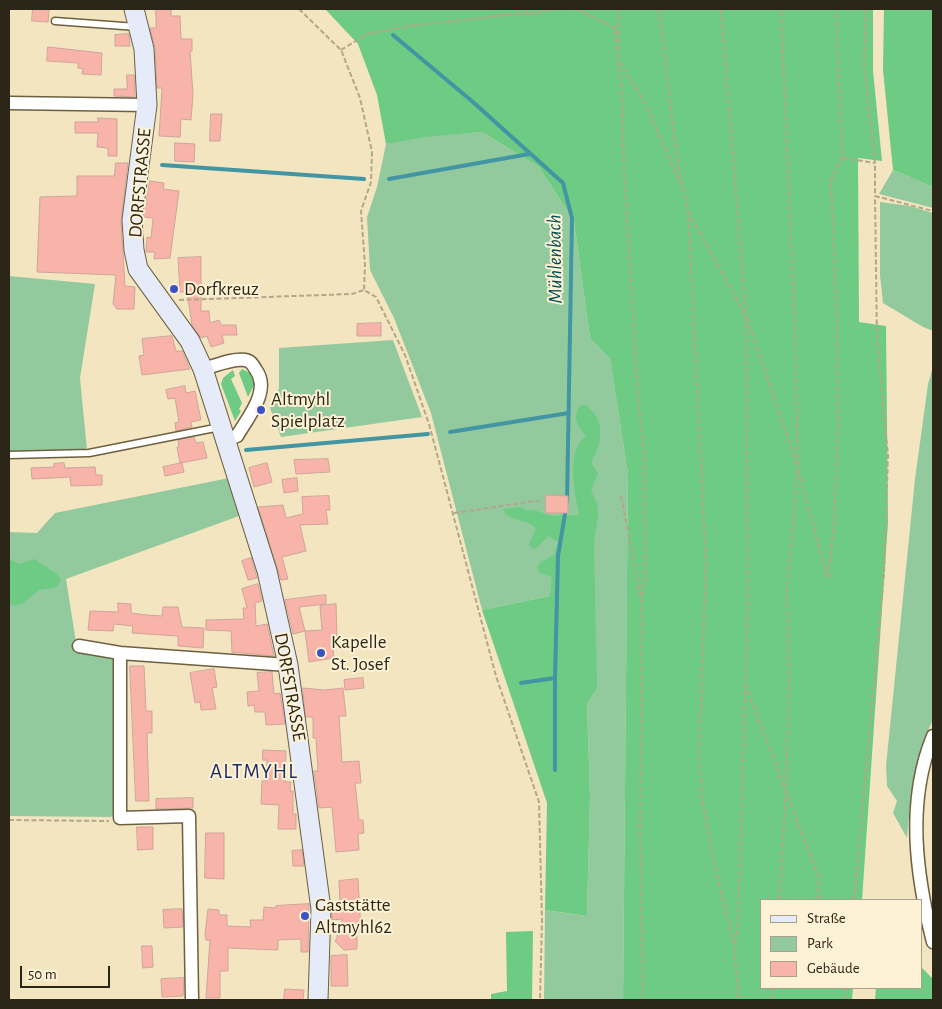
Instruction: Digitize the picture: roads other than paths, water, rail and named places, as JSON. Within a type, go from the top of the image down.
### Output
[{"type":"main road","name":"DORFSTRASSE","points":[[136,18],[144,49],[147,105],[132,220],[134,250],[138,269],[166,305],[190,341],[203,369],[267,571],[288,665],[321,909],[318,1000]]},
{"type":"street","points":[[9,103],[147,105]]},
{"type":"street","points":[[203,369],[244,360],[252,363],[259,374],[262,386],[254,406],[237,436],[223,433]]},
{"type":"street","points":[[79,646],[120,653],[288,665]]},
{"type":"street","points":[[120,653],[120,818],[189,816],[192,1000]]},
{"type":"street","points":[[933,736],[925,757],[918,795],[916,834],[919,879],[933,942]]},
{"type":"lane","points":[[55,20],[136,18]]},
{"type":"lane","points":[[9,455],[89,454],[223,433]]},
{"type":"waterway","name":"Mühlenbach","points":[[393,35],[473,102],[563,183],[572,218],[567,501]]},
{"type":"waterway","points":[[389,179],[529,154]]},
{"type":"waterway","points":[[162,165],[364,179]]},
{"type":"waterway","points":[[450,432],[569,413]]},
{"type":"waterway","points":[[246,450],[428,434]]},
{"type":"waterway","points":[[521,683],[555,678],[558,556],[566,508]]},
{"type":"waterway","points":[[555,678],[555,770]]},
{"type":"place","name":"Dorfkreuz","points":[[174,289]]},
{"type":"place","name":"Altmyhl Spielplatz","points":[[261,410]]},
{"type":"place","name":"Kapelle St. Josef","points":[[321,653]]},
{"type":"place","name":"Gaststätte Altmyhl62","points":[[305,916]]},
{"type":"district","name":"ALTMYHL","points":[[254,772]]}]
